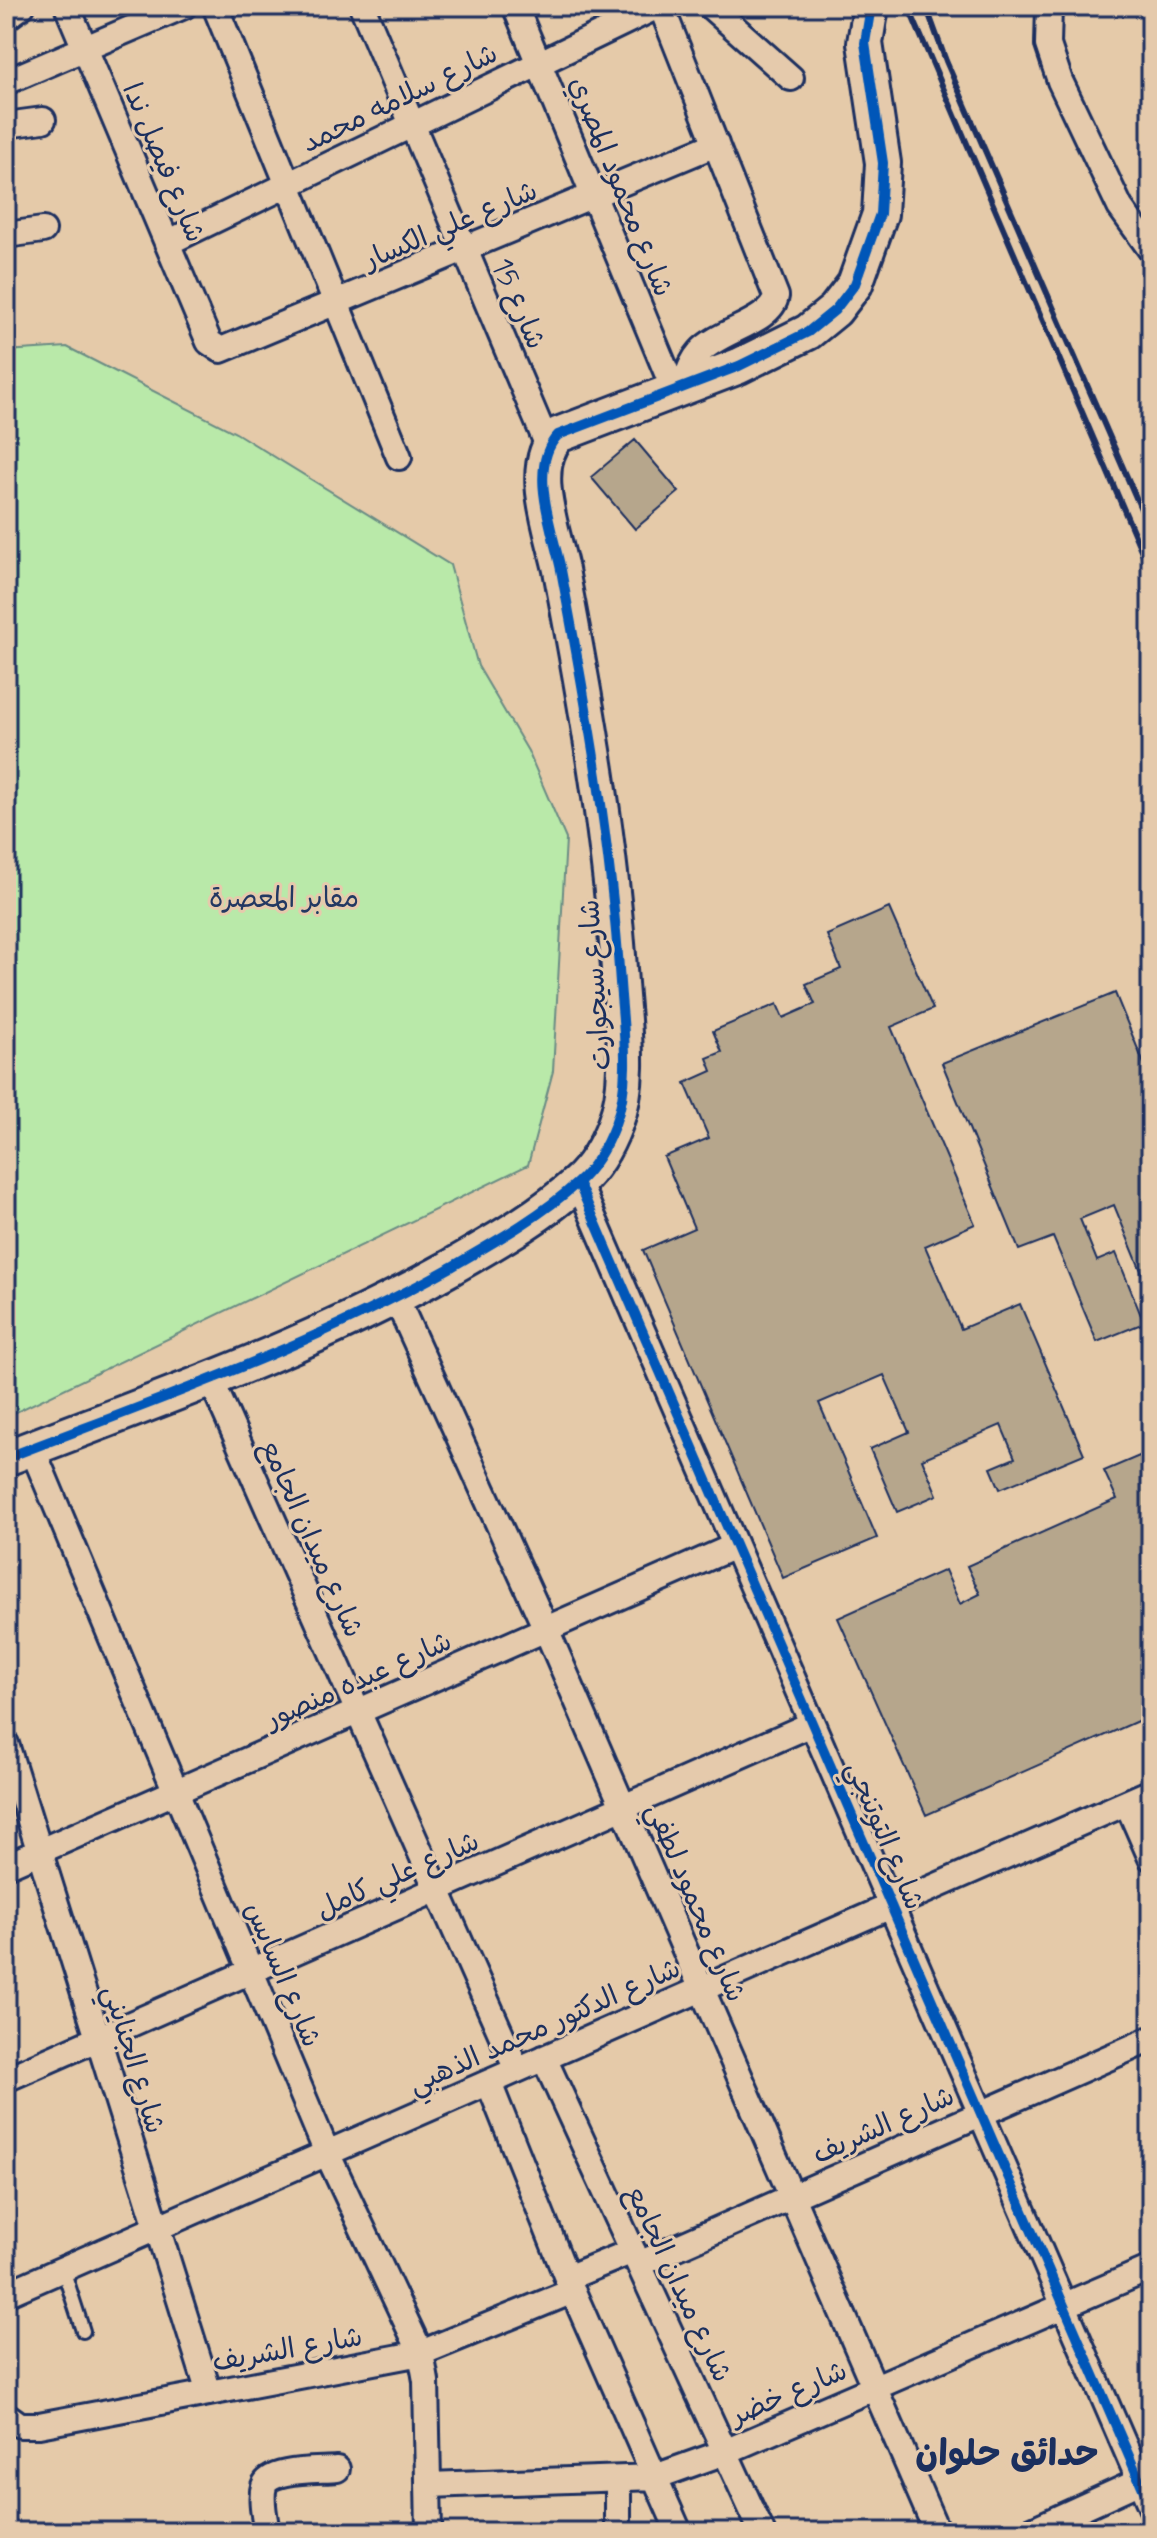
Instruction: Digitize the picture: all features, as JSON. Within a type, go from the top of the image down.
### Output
[{"type":"street","points":[[6,18],[22,6]]},
{"type":"street","name":"شارع فيصل ندا","points":[[67,6],[209,342]]},
{"type":"street","points":[[6,82],[184,6]]},
{"type":"street","points":[[215,6],[399,457]]},
{"type":"street","name":"شارع 15","points":[[362,6],[548,446]]},
{"type":"street","name":"شارع محمود المصري","points":[[515,6],[593,196],[678,388]]},
{"type":"street","points":[[659,6],[776,296],[765,313],[714,339],[701,350],[678,388]]},
{"type":"street","name":"شارع سلامه محمد","points":[[167,243],[659,6]]},
{"type":"street","points":[[710,6],[791,78]]},
{"type":"street","points":[[548,446],[558,435],[739,366],[808,332],[835,310],[855,284],[880,214],[883,163],[865,43],[871,6]]},
{"type":"street","points":[[1049,6],[1048,45],[1055,71],[1120,207],[1151,250]]},
{"type":"street","points":[[6,125],[43,120]]},
{"type":"street","name":"شارع علي الكسار","points":[[209,342],[216,349],[227,350],[716,144]]},
{"type":"street","points":[[6,235],[43,230]]},
{"type":"street","name":"شارع سيجوارت","points":[[19,1453],[211,1380],[324,1333],[396,1298],[490,1244],[578,1182],[601,1154],[617,1120],[624,1084],[625,1047],[616,913],[581,675],[544,485],[548,446]]},
{"type":"street","name":"شارع التوتنجي","points":[[578,1182],[1064,2306],[1145,2479],[1151,2507]]},
{"type":"street","name":"شارع محمود لطفي","points":[[396,1298],[546,1629],[937,2532]]},
{"type":"street","name":"شارع ميدان الجامع","points":[[211,1380],[517,2070]]},
{"type":"street","name":"شارع السايس","points":[[19,1453],[176,1792],[327,2153],[421,2353],[426,2381],[429,2532]]},
{"type":"street","name":"شارع عبده منصور","points":[[6,1866],[735,1546]]},
{"type":"street","name":"شارع علي كامل","points":[[6,2079],[812,1724]]},
{"type":"street","name":"شارع الجنايني","points":[[6,1744],[209,2393]]},
{"type":"street","name":"شارع الدكتور محمد الذهبي","points":[[6,2294],[1151,1792]]},
{"type":"street","points":[[1127,1803],[1151,1858]]},
{"type":"street","name":"شارع الشريف","points":[[6,2415],[20,2425],[39,2425],[421,2353],[570,2285],[792,2197],[1151,2039]]},
{"type":"street","name":"شارع ميدان الجامع","points":[[544,2058],[762,2532]]},
{"type":"street","points":[[489,2083],[570,2285],[679,2532]]},
{"type":"street","name":"شارع خضر","points":[[429,2485],[618,2481],[655,2477],[725,2452],[1151,2268]]},
{"type":"street","points":[[267,2532],[263,2490],[267,2480],[276,2474],[337,2469]]},
{"type":"street","points":[[1028,2532],[1145,2479]]},
{"type":"street","points":[[618,2481],[618,2532]]},
{"type":"lane","points":[[63,2269],[83,2331]]},
{"type":"green space","name":"مقابر المعصرة","points":[[67,347],[236,433],[450,565],[478,666],[528,751],[566,839],[553,1071],[528,1165],[6,1417],[6,351]]},
{"type":"building","points":[[635,440],[679,492],[635,529],[591,477]]},
{"type":"building","points":[[889,908],[933,1009],[891,1027],[975,1224],[925,1246],[961,1329],[1020,1304],[1084,1454],[1000,1489],[991,1468],[1015,1458],[1001,1425],[922,1459],[937,1495],[897,1512],[870,1449],[909,1432],[884,1375],[819,1403],[877,1538],[783,1578],[643,1250],[694,1228],[664,1157],[709,1138],[685,1083],[712,1071],[707,1058],[722,1052],[713,1031],[777,1004],[783,1018],[815,1004],[806,984],[841,969],[827,935]]},
{"type":"building","points":[[1115,993],[1151,1081],[1151,1295],[1114,1205],[1080,1219],[1097,1261],[1116,1253],[1144,1323],[1097,1342],[1053,1237],[1019,1250],[942,1063]]},
{"type":"building","points":[[1151,1451],[1151,1715],[926,1815],[838,1618],[945,1570],[960,1604],[980,1594],[967,1566],[1117,1499],[1104,1471]]},
{"type":"railway","points":[[908,6],[1151,573]]},
{"type":"railway","points":[[926,6],[946,61],[1151,532]]},
{"type":"cycle path","points":[[6,1458],[286,1348],[395,1297],[531,1219],[577,1183],[600,1155],[620,1107],[625,1072],[616,931],[589,724],[561,570],[548,519],[544,464],[549,448],[558,435],[739,366],[808,332],[835,310],[855,284],[880,214],[883,163],[865,43],[871,6]]},
{"type":"cycle path","points":[[578,1182],[1151,2507]]},
{"type":"district","name":"حدائق حلوان","points":[[1007,2452]]}]
